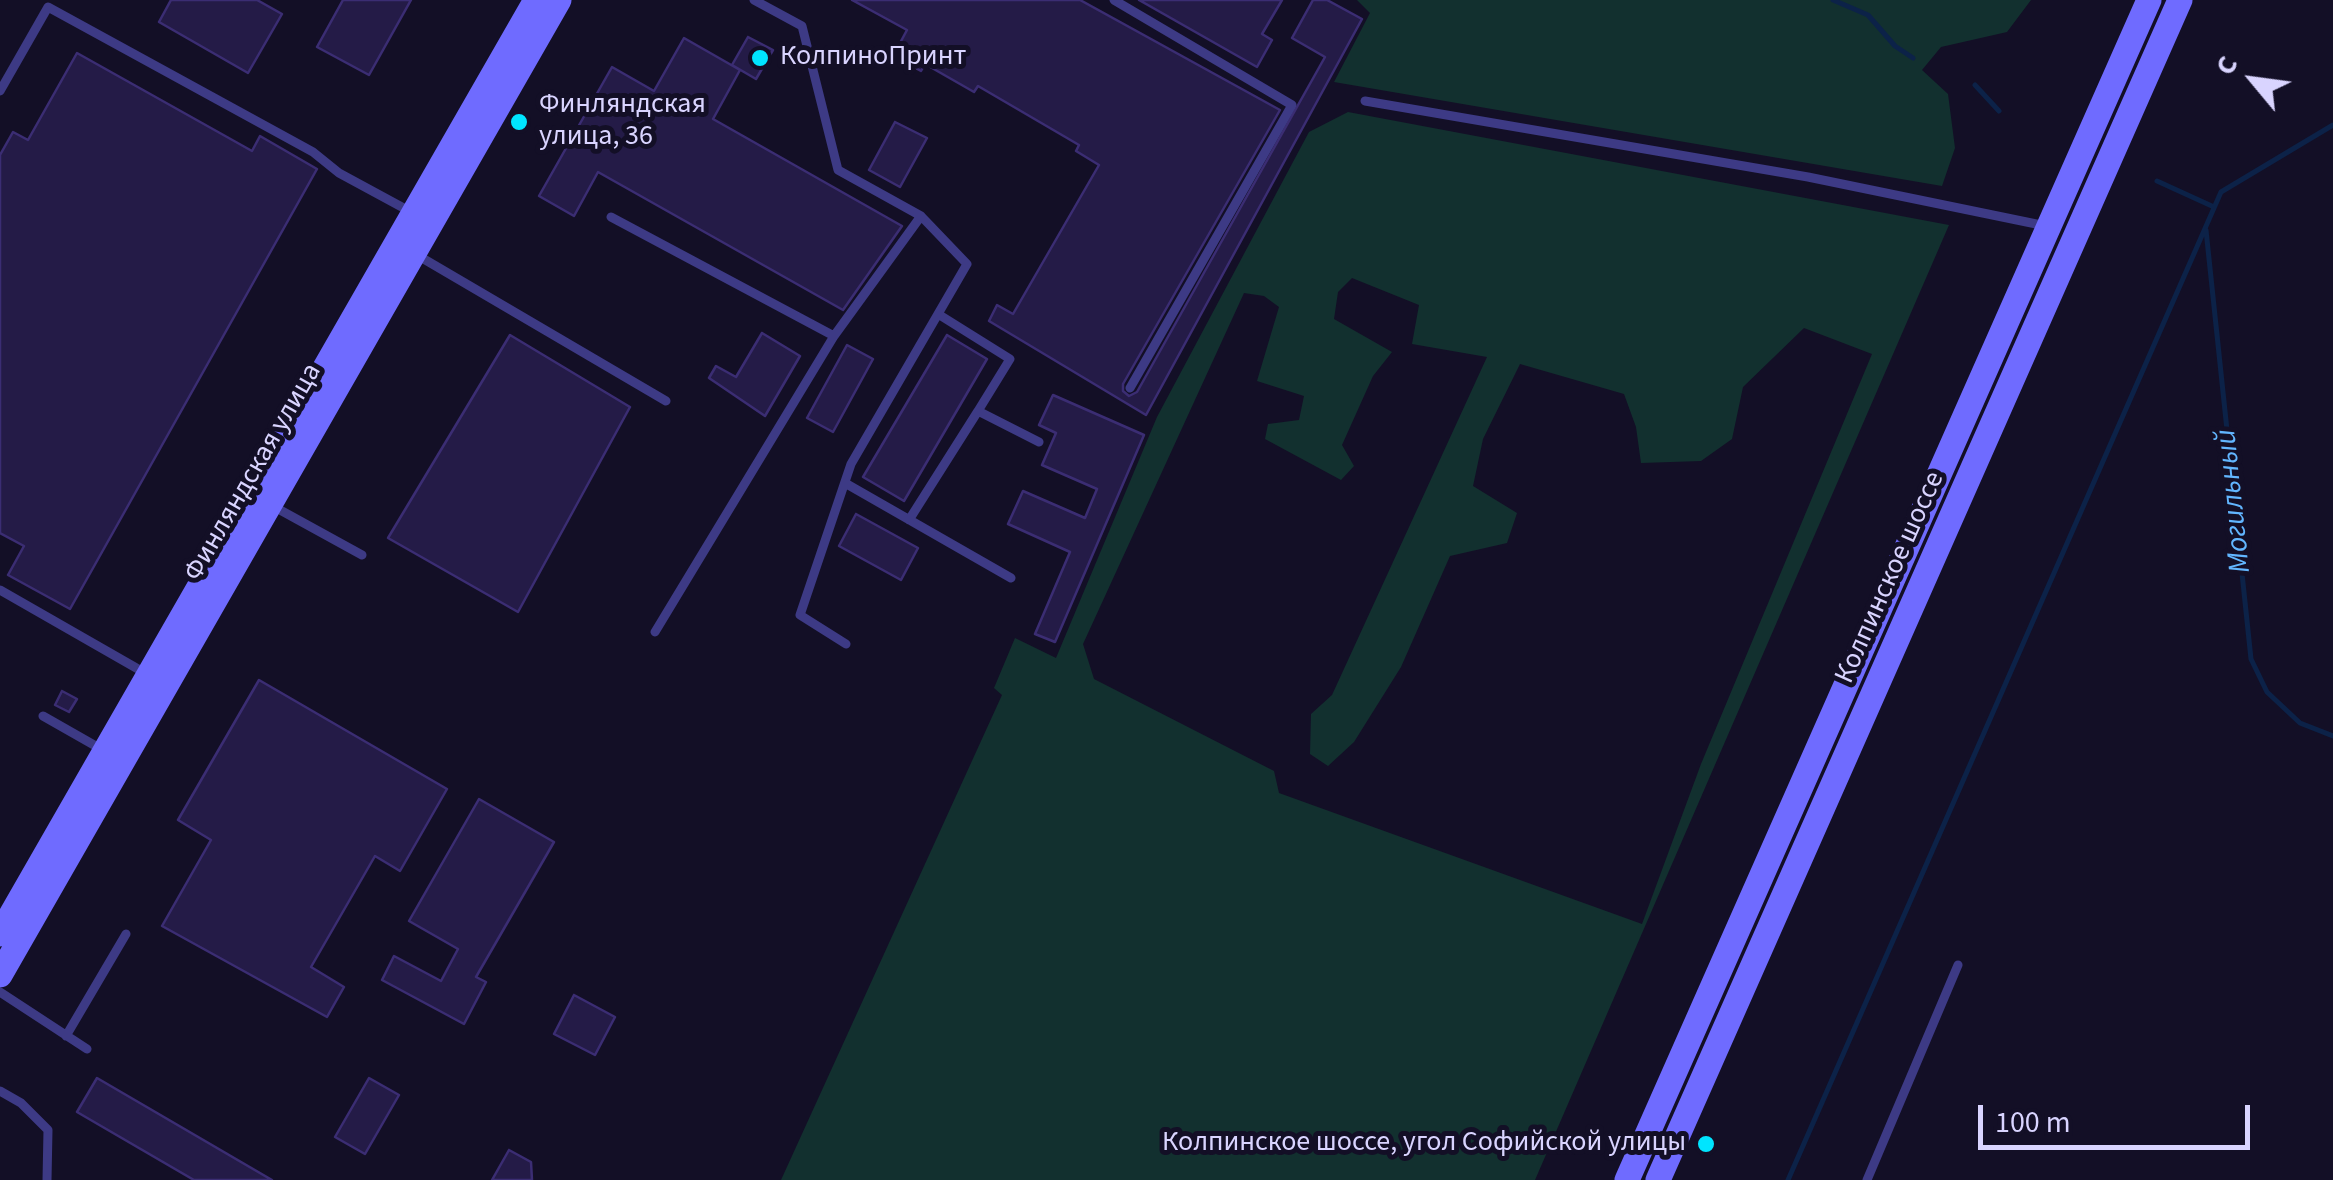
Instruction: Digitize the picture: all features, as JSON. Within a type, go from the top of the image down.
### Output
[{"type":"main road","name":"Финляндская улица","points":[[0,975],[260,499],[410,212],[536,0]]},
{"type":"main road","name":"Финляндская улица","points":[[260,499],[415,254],[559,0]]},
{"type":"main road","name":"Колпинское шоссе","points":[[1628,1180],[2149,0]]},
{"type":"main road","name":"Колпинское шоссе","points":[[1658,1180],[2180,0]]},
{"type":"main road","name":"Финляндская улица","points":[[0,934],[105,752],[158,681]]},
{"type":"lane","points":[[754,0],[802,26],[838,170],[921,216],[967,264],[851,464],[800,615],[846,644]]},
{"type":"lane","points":[[1114,0],[1292,105],[1130,388]]},
{"type":"lane","points":[[0,91],[48,6],[313,152],[340,173],[410,212]]},
{"type":"lane","points":[[1365,101],[1808,176],[2048,226]]},
{"type":"lane","points":[[655,632],[834,336],[921,216]]},
{"type":"lane","points":[[611,217],[834,336]]},
{"type":"lane","points":[[415,254],[666,401]]},
{"type":"lane","points":[[909,520],[1010,359],[938,314]]},
{"type":"lane","points":[[978,410],[1039,442]]},
{"type":"lane","points":[[844,484],[1011,578]]},
{"type":"lane","points":[[260,499],[362,555]]},
{"type":"lane","points":[[0,590],[158,681]]},
{"type":"lane","points":[[42,716],[105,752]]},
{"type":"lane","points":[[66,1036],[126,934]]},
{"type":"lane","points":[[1866,1180],[1958,966]]},
{"type":"lane","points":[[0,992],[88,1049]]},
{"type":"lane","points":[[0,1091],[20,1103],[48,1130],[47,1180]]},
{"type":"green space","points":[[1357,0],[2031,0],[2007,32],[1941,47],[1922,70],[1948,94],[1955,148],[1942,186],[1334,82],[1370,13]]},
{"type":"green space","points":[[1348,112],[1949,225],[1535,1180],[781,1180],[1002,695],[994,688],[1015,638],[1056,658],[1157,417],[1309,132]],"holes":[[[1352,278],[1419,305],[1412,344],[1487,357],[1332,695],[1311,714],[1310,754],[1328,766],[1354,742],[1401,667],[1450,556],[1507,543],[1517,513],[1473,486],[1483,439],[1520,364],[1624,394],[1636,427],[1641,463],[1701,461],[1732,439],[1743,387],[1804,328],[1872,354],[1701,764],[1642,924],[1279,793],[1274,771],[1094,679],[1083,644],[1244,293],[1264,296],[1279,307],[1257,381],[1304,396],[1299,420],[1268,424],[1265,439],[1341,480],[1354,466],[1342,445],[1373,376],[1392,352],[1334,319],[1338,292]]]},
{"type":"building","points":[[171,0],[257,0],[282,14],[248,73],[159,22]]},
{"type":"building","points":[[343,0],[411,0],[369,75],[317,47]]},
{"type":"building","points":[[852,0],[1080,0],[1280,110],[1123,384],[1123,391],[1129,396],[1137,392],[1325,57],[1292,38],[1313,0],[1327,0],[1362,19],[1146,415],[989,321],[997,305],[1013,314],[1099,165],[1076,151],[1079,145],[978,86],[974,92],[925,64],[921,71],[893,56],[907,30]]},
{"type":"building","points":[[1139,0],[1282,0],[1262,34],[1272,40],[1257,67]]},
{"type":"building","points":[[748,37],[773,50],[756,79],[732,65]]},
{"type":"building","points":[[684,38],[740,70],[713,119],[902,226],[843,310],[598,172],[574,216],[539,196],[612,67],[654,91]]},
{"type":"building","points":[[77,53],[252,151],[260,136],[317,169],[70,609],[8,575],[24,546],[0,533],[0,155],[13,132],[28,140]]},
{"type":"building","points":[[895,122],[927,138],[900,187],[869,170]]},
{"type":"building","points":[[762,333],[800,356],[765,416],[709,378],[716,366],[736,377]]},
{"type":"building","points":[[510,335],[630,407],[518,612],[388,538]]},
{"type":"building","points":[[947,335],[987,359],[904,501],[863,477]]},
{"type":"building","points":[[847,345],[873,359],[833,432],[807,418]]},
{"type":"building","points":[[1053,395],[1144,435],[1055,642],[1035,634],[1070,552],[1008,524],[1023,491],[1085,518],[1097,489],[1042,465],[1056,433],[1039,425]]},
{"type":"building","points":[[856,514],[918,548],[901,580],[839,546]]},
{"type":"building","points":[[259,680],[447,789],[400,871],[375,856],[311,967],[344,987],[327,1017],[162,926],[211,840],[178,820]]},
{"type":"building","points":[[62,691],[77,699],[69,712],[55,705]]},
{"type":"building","points":[[479,799],[554,842],[476,977],[486,982],[464,1024],[382,980],[394,956],[441,981],[458,949],[409,921]]},
{"type":"building","points":[[574,995],[615,1017],[595,1055],[554,1034]]},
{"type":"building","points":[[97,1078],[272,1180],[194,1180],[77,1112]]},
{"type":"building","points":[[369,1078],[399,1095],[365,1154],[335,1137]]},
{"type":"building","points":[[509,1150],[531,1162],[532,1180],[492,1180]]},
{"type":"waterway","name":"Могильный","points":[[1833,0],[1868,15],[1895,46],[1913,58]]},
{"type":"waterway","points":[[1975,85],[1999,111]]},
{"type":"waterway","points":[[1788,1180],[2221,192],[2333,125]]},
{"type":"waterway","points":[[2157,181],[2214,207]]},
{"type":"waterway","name":"Могильный","points":[[2206,230],[2251,659],[2267,692],[2300,723],[2333,736]]},
{"type":"place","name":"КолпиноПринт","points":[[760,58]]},
{"type":"place","name":"Финляндская улица, 36","points":[[519,122]]},
{"type":"place","name":"Колпинское шоссе, угол Софийской улицы","points":[[1706,1144]]}]
